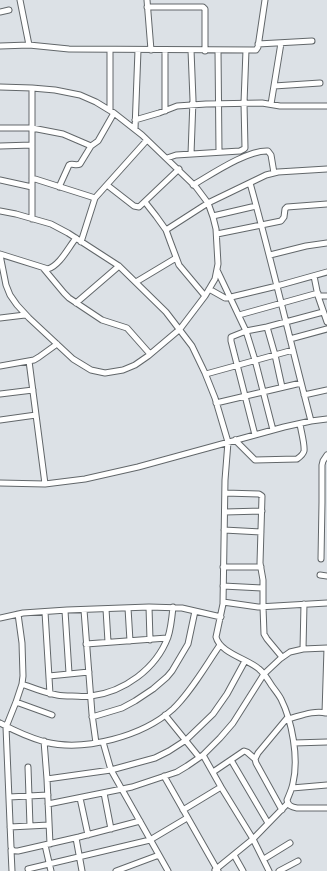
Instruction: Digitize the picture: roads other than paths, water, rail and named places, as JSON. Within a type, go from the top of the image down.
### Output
[{"type":"street","points":[[20,0],[28,45]]},
{"type":"street","points":[[146,0],[150,50]]},
{"type":"street","points":[[0,46],[28,45],[62,49],[110,50],[256,50],[258,47],[265,0]]},
{"type":"street","points":[[147,7],[203,7],[205,9],[205,51]]},
{"type":"street","points":[[0,12],[9,10]]},
{"type":"street","points":[[258,44],[312,42]]},
{"type":"street","points":[[272,104],[281,43]]},
{"type":"street","points":[[60,187],[69,165],[80,164],[91,146],[98,141],[112,111],[110,50]]},
{"type":"street","points":[[135,129],[138,50]]},
{"type":"street","points":[[165,50],[165,111]]},
{"type":"street","points":[[191,50],[191,154]]},
{"type":"street","points":[[218,50],[219,152]]},
{"type":"street","points":[[244,150],[246,50]]},
{"type":"street","points":[[274,86],[320,83]]},
{"type":"street","points":[[0,87],[55,90],[80,95],[112,111],[135,129],[193,184],[208,203],[217,234],[218,264],[215,279],[205,296],[180,329],[136,365],[123,370],[105,373],[91,370],[73,359],[25,315],[17,305],[10,295],[6,285],[0,255],[48,269],[57,264],[76,238]]},
{"type":"street","points":[[32,88],[32,219]]},
{"type":"street","points":[[135,120],[177,106],[218,103],[262,102],[280,106],[327,106]]},
{"type":"street","points":[[0,128],[32,128],[63,134],[91,146]]},
{"type":"street","points":[[81,242],[95,198],[147,140]]},
{"type":"street","points":[[0,146],[32,145]]},
{"type":"street","points":[[167,158],[176,155],[244,150],[251,154]]},
{"type":"street","points":[[193,184],[227,165],[251,154],[262,151],[268,151],[271,155],[274,173]]},
{"type":"street","points":[[166,230],[208,203],[274,173],[327,169]]},
{"type":"street","points":[[107,184],[136,207],[141,206],[179,170]]},
{"type":"street","points":[[32,178],[95,198]]},
{"type":"street","points":[[0,180],[32,188]]},
{"type":"street","points":[[250,183],[270,255],[285,322],[311,421]]},
{"type":"street","points":[[145,202],[166,230],[179,265],[205,296]]},
{"type":"street","points":[[217,234],[282,220],[284,218],[285,208],[287,207],[327,204]]},
{"type":"street","points":[[213,216],[256,206]]},
{"type":"street","points":[[0,211],[51,224],[68,233],[119,266],[166,312],[192,346],[206,374],[228,442],[225,493],[223,586],[221,617],[216,637],[223,648],[258,668],[264,674],[280,698],[288,718],[294,743],[295,761],[292,788],[287,800],[288,803],[282,810],[253,839],[216,870],[164,776]]},
{"type":"street","points":[[270,255],[306,246],[327,243]]},
{"type":"street","points":[[136,282],[176,258]]},
{"type":"street","points":[[76,303],[119,266]]},
{"type":"street","points":[[44,268],[64,293],[76,303],[102,320],[127,328],[150,354]]},
{"type":"street","points":[[217,270],[246,331],[273,430]]},
{"type":"street","points":[[209,288],[225,298],[230,298],[327,272]]},
{"type":"street","points":[[314,276],[318,295],[327,322]]},
{"type":"street","points":[[239,316],[318,295],[327,296]]},
{"type":"street","points":[[254,435],[231,337],[246,331],[323,312]]},
{"type":"street","points":[[0,318],[25,315]]},
{"type":"street","points":[[267,327],[282,387]]},
{"type":"street","points":[[290,339],[327,329]]},
{"type":"street","points":[[0,366],[29,361],[39,357],[57,344]]},
{"type":"street","points":[[206,374],[293,350]]},
{"type":"street","points":[[29,361],[45,484]]},
{"type":"street","points":[[216,403],[301,383]]},
{"type":"street","points":[[0,394],[33,390]]},
{"type":"street","points":[[304,395],[327,390]]},
{"type":"street","points":[[0,420],[36,415]]},
{"type":"street","points":[[0,483],[45,484],[85,479],[273,430],[311,421],[327,419]]},
{"type":"street","points":[[235,440],[255,460],[297,459],[304,453],[300,424]]},
{"type":"street","points":[[320,559],[322,465],[327,455]]},
{"type":"street","points":[[225,493],[259,494],[262,496],[261,567],[263,580],[264,634],[282,657]]},
{"type":"street","points":[[225,512],[262,511]]},
{"type":"street","points":[[224,530],[261,532]]},
{"type":"street","points":[[223,567],[261,567]]},
{"type":"street","points":[[320,575],[327,576]]},
{"type":"street","points":[[223,586],[262,588]]},
{"type":"street","points":[[222,602],[255,607],[327,603]]},
{"type":"street","points":[[303,649],[304,604]]},
{"type":"street","points":[[0,618],[18,614],[65,610],[149,607],[174,607],[221,617]]},
{"type":"street","points":[[149,607],[150,640]]},
{"type":"street","points":[[22,684],[58,696],[91,696],[110,692],[121,687],[136,678],[153,663],[159,655],[167,638],[174,607]]},
{"type":"street","points":[[128,608],[130,641]]},
{"type":"street","points":[[106,609],[108,642]]},
{"type":"street","points":[[65,610],[69,673]]},
{"type":"street","points":[[84,610],[92,717],[96,743]]},
{"type":"street","points":[[92,717],[122,708],[135,701],[153,690],[172,671],[188,644],[195,611]]},
{"type":"street","points":[[45,612],[50,694]]},
{"type":"street","points":[[12,871],[6,727],[22,684],[23,676],[22,643],[18,614]]},
{"type":"street","points":[[86,644],[167,638]]},
{"type":"street","points":[[0,723],[6,727],[44,741],[77,745],[103,742],[139,730],[161,718],[174,708],[186,695],[220,645]]},
{"type":"street","points":[[48,804],[132,787],[177,772],[201,756],[220,738],[233,723],[264,674],[282,657],[290,652],[303,649],[327,648],[326,713],[310,713],[288,718],[258,753],[255,759]]},
{"type":"street","points":[[47,779],[111,770],[155,758],[186,740],[213,714],[227,694],[245,660]]},
{"type":"street","points":[[49,676],[89,672]]},
{"type":"street","points":[[16,702],[52,715]]},
{"type":"street","points":[[165,715],[213,772],[253,839],[269,871]]},
{"type":"street","points":[[44,741],[48,795],[48,844],[51,871]]},
{"type":"street","points":[[103,742],[111,770],[168,871]]},
{"type":"street","points":[[294,743],[327,742]]},
{"type":"street","points":[[213,772],[244,751],[247,752],[255,759],[282,810]]},
{"type":"street","points":[[231,760],[268,823]]},
{"type":"street","points":[[28,767],[30,826]]},
{"type":"street","points":[[292,788],[327,785]]},
{"type":"street","points":[[183,810],[221,787]]},
{"type":"street","points":[[104,793],[111,829]]},
{"type":"street","points":[[9,797],[48,795]]},
{"type":"street","points":[[80,798],[88,835]]},
{"type":"street","points":[[288,803],[292,807],[297,808],[327,808]]},
{"type":"street","points":[[28,869],[150,840],[187,818]]},
{"type":"street","points":[[11,850],[18,851],[76,838],[140,821]]},
{"type":"street","points":[[10,827],[49,825]]},
{"type":"street","points":[[76,838],[82,871]]},
{"type":"street","points":[[264,859],[290,843]]},
{"type":"street","points":[[117,871],[159,855]]},
{"type":"street","points":[[234,855],[243,871]]},
{"type":"street","points":[[279,871],[298,861]]}]
